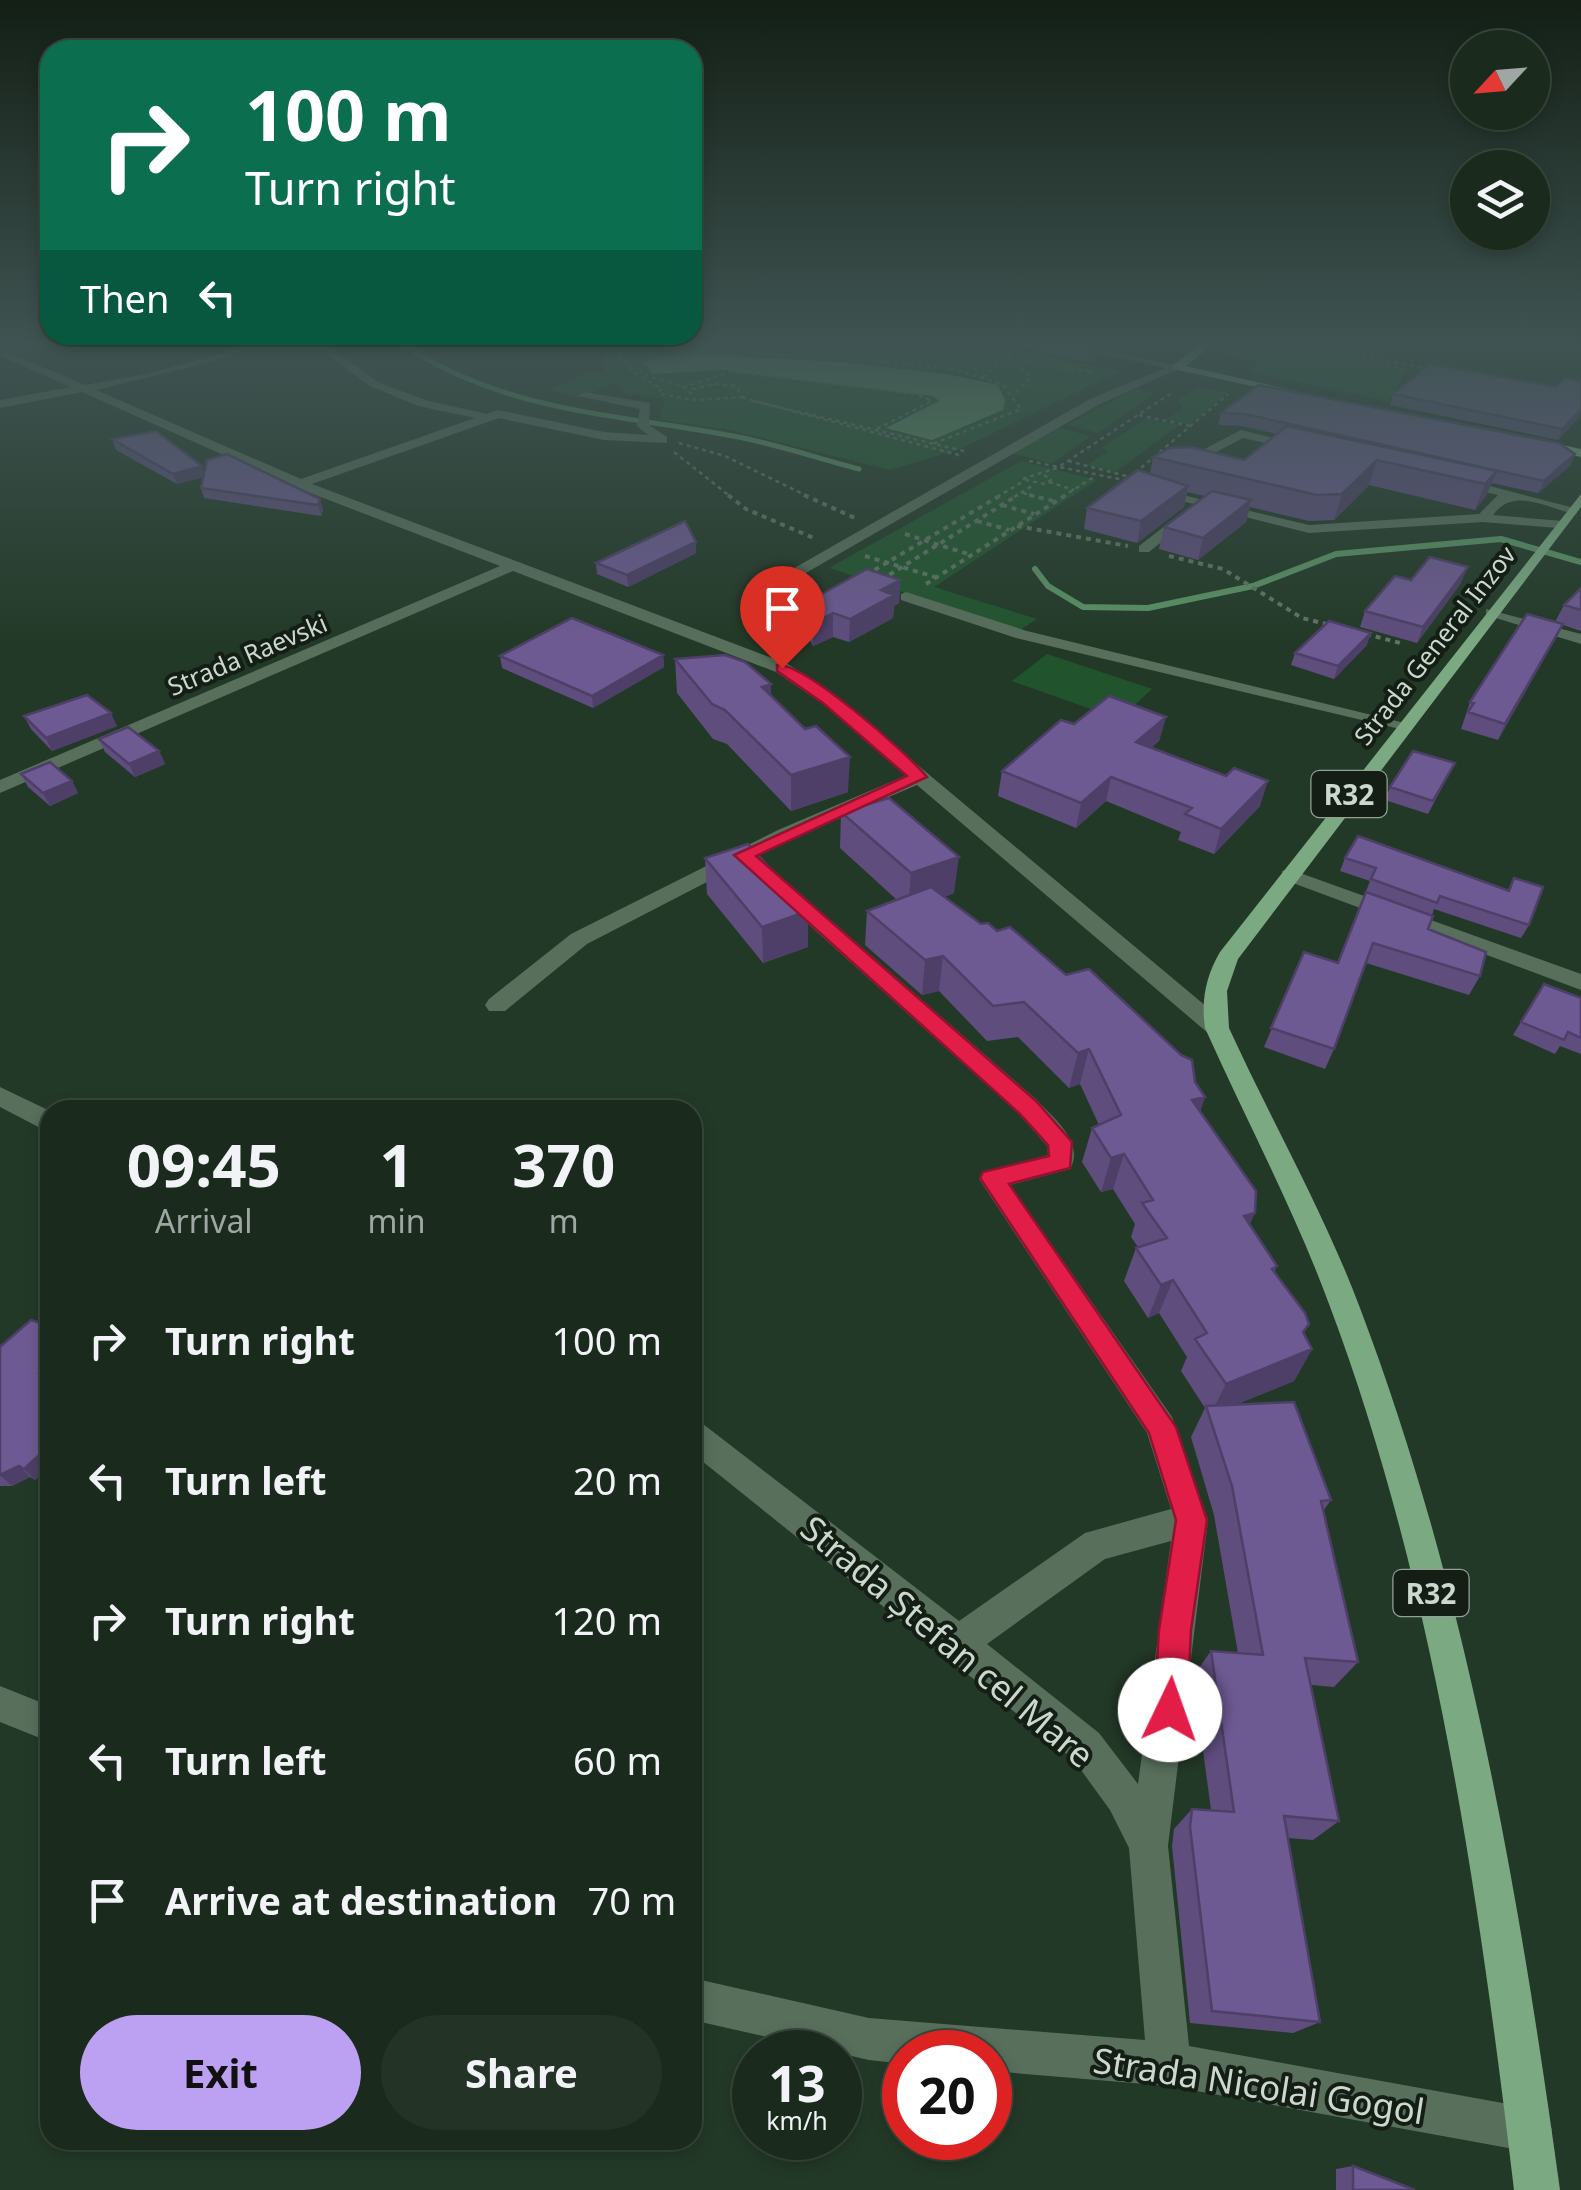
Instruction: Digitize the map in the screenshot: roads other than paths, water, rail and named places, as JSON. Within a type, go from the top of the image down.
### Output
[{"type":"main road","points":[[1541,444],[1581,453]]},
{"type":"main road","name":"Strada General Inzov","points":[[1216,1028],[1212,1004],[1217,978],[1289,875],[1576,503]]},
{"type":"main road","name":"R32","points":[[1216,1028],[1358,1342],[1420,1543],[1480,1800],[1537,2190]]},
{"type":"street","points":[[210,444],[300,484],[622,603],[782,668],[828,700],[1216,1028]]},
{"type":"street","points":[[300,484],[407,444]]},
{"type":"street","points":[[766,590],[1019,444]]},
{"type":"street","points":[[1172,469],[1221,444]]},
{"type":"street","points":[[1291,444],[1310,448]]},
{"type":"street","points":[[1438,477],[1576,503]]},
{"type":"street","points":[[1140,484],[1201,505],[1309,529],[1484,518],[1558,524]]},
{"type":"street","points":[[1484,518],[1498,499],[1513,494]]},
{"type":"street","points":[[1144,549],[1201,505]]},
{"type":"street","name":"Strada Raevski","points":[[0,788],[514,564]]},
{"type":"street","points":[[906,596],[1022,635],[1404,724]]},
{"type":"street","points":[[1492,612],[1581,639]]},
{"type":"street","points":[[498,1005],[579,938],[744,855],[918,777]]},
{"type":"street","points":[[744,855],[1028,1107],[1060,1142],[1061,1162],[992,1178],[1162,1427],[1192,1520],[1175,1630],[1170,1710],[1148,1846]]},
{"type":"street","points":[[1289,875],[1581,982]]},
{"type":"street","points":[[0,1096],[40,1118]]},
{"type":"street","name":"Strada Ștefan cel Mare","points":[[702,1442],[1086,1746],[1124,1796],[1148,1846],[1170,2064]]},
{"type":"street","points":[[958,1643],[1097,1545],[1192,1520]]},
{"type":"street","points":[[0,1704],[40,1720]]},
{"type":"street","name":"Strada Nicolai Gogol","points":[[702,2001],[869,2038],[1170,2064],[1530,2130]]},
{"type":"waterway","points":[[768,444],[859,469]]},
{"type":"waterway","points":[[1035,569],[1048,586],[1083,607],[1148,608],[1253,586],[1336,554],[1501,539],[1581,562]]}]
